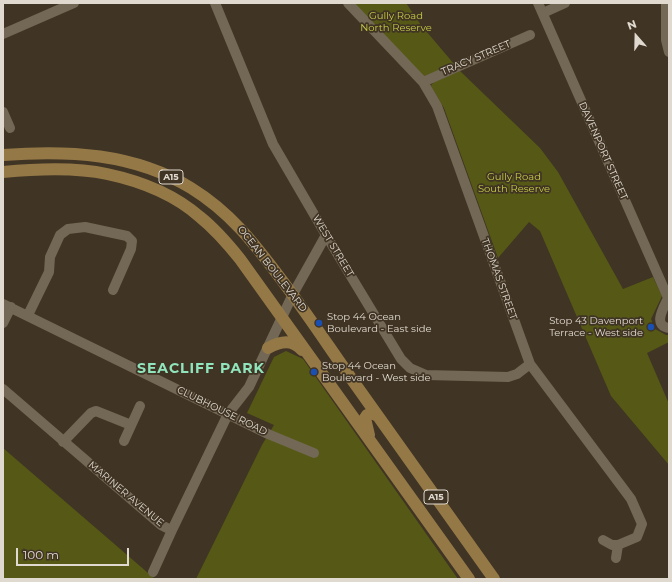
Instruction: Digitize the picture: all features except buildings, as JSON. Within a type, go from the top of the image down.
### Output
[{"type":"main road","name":"OCEAN BOULEVARD","points":[[3,155],[49,152],[111,157],[138,164],[164,174],[214,203],[236,223],[256,245],[293,294],[494,579]]},
{"type":"main road","name":"OCEAN BOULEVARD","points":[[3,172],[80,170],[106,173],[131,180],[156,190],[182,203],[200,217],[222,237],[283,318],[469,579]]},
{"type":"main road","points":[[268,348],[286,341],[293,343],[299,347],[318,367]]},
{"type":"main road","points":[[378,416],[371,413],[367,414],[365,418],[369,434],[378,452]]},
{"type":"street","points":[[3,34],[74,3]]},
{"type":"street","name":"WEST STREET","points":[[214,3],[273,144],[400,359],[410,368],[426,375],[508,377],[517,374],[530,364]]},
{"type":"street","name":"THOMAS STREET","points":[[348,3],[423,82],[437,106],[530,364],[631,499],[642,524],[637,537],[618,545]]},
{"type":"street","name":"DAVENPORT STREET","points":[[538,3],[665,282],[669,299],[659,315],[660,322],[665,328],[669,328]]},
{"type":"street","points":[[543,13],[566,3]]},
{"type":"street","points":[[666,3],[666,40],[669,52]]},
{"type":"street","name":"TRACY STREET","points":[[423,82],[530,35]]},
{"type":"street","points":[[3,112],[10,128]]},
{"type":"street","points":[[28,315],[49,272],[50,257],[60,235],[68,229],[85,227],[127,236],[132,241],[131,249],[113,290]]},
{"type":"street","name":"MARINER AVENUE","points":[[3,389],[160,524],[169,529],[173,528],[228,414],[249,387],[283,318],[293,294],[326,235]]},
{"type":"street","points":[[3,323],[7,305]]},
{"type":"street","name":"CLUBHOUSE ROAD","points":[[7,305],[268,434],[314,453]]},
{"type":"street","points":[[124,441],[140,406]]},
{"type":"street","points":[[63,442],[91,413],[96,411],[131,426]]},
{"type":"street","points":[[153,572],[173,528]]},
{"type":"street","points":[[602,540],[611,545],[618,545],[616,558]]},
{"type":"green space","name":"Gully Road North Reserve","points":[[353,3],[406,3],[421,25],[454,64],[423,77]]},
{"type":"green space","name":"Gully Road South Reserve","points":[[460,71],[540,148],[558,172],[623,289],[653,277],[662,296],[651,319],[655,329],[669,335],[669,342],[647,353],[669,404],[669,465],[611,396],[540,231],[529,222],[498,258],[444,108],[431,85],[434,82]]},
{"type":"green space","points":[[286,351],[303,359],[458,579],[196,579],[262,445],[274,425],[247,413],[274,357]]},
{"type":"green space","points":[[3,448],[155,579],[3,579]]},
{"type":"place","name":"Stop 44 Ocean Boulevard - East side","points":[[319,323]]},
{"type":"place","name":"Stop 43 Davenport Terrace - West side","points":[[651,327]]},
{"type":"place","name":"Stop 44 Ocean Boulevard - West side","points":[[314,372]]},
{"type":"district","name":"SEACLIFF PARK","points":[[201,369]]}]
